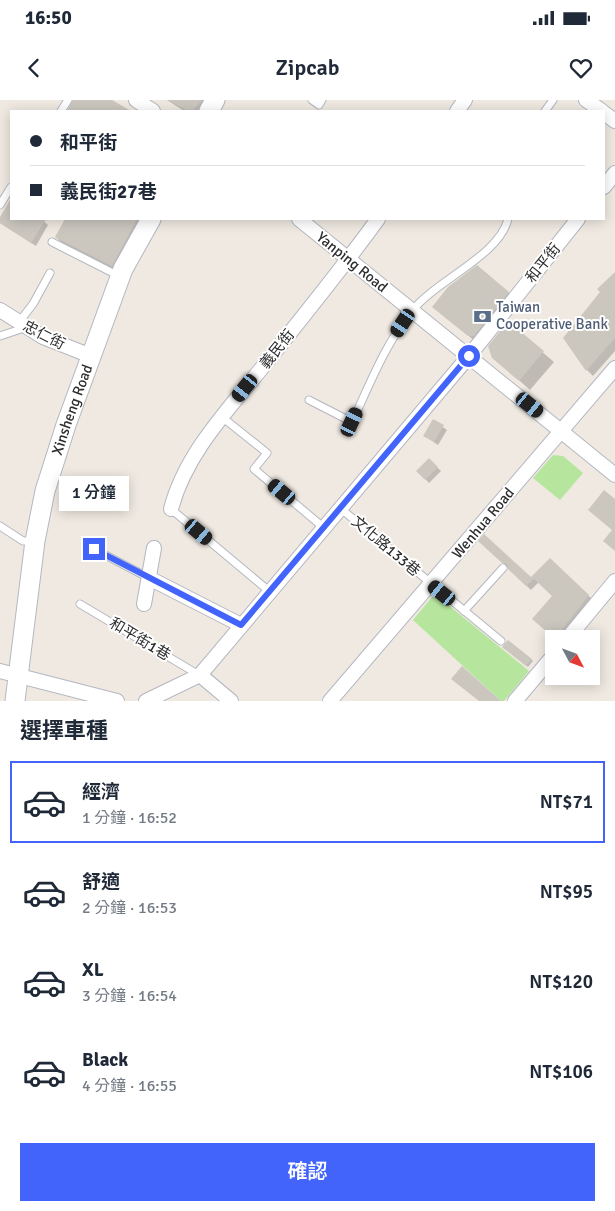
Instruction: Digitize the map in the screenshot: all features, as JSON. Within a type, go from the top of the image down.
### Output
[{"type":"main road","name":"Xinsheng Road","points":[[16,701],[36,541],[45,491],[120,276],[149,220]]},
{"type":"street","points":[[136,100],[151,110]]},
{"type":"street","points":[[586,100],[600,110]]},
{"type":"street","points":[[605,186],[615,173]]},
{"type":"street","name":"Yanping Road","points":[[300,220],[615,475]]},
{"type":"street","name":"義民街","points":[[170,509],[176,487],[205,438],[349,259],[377,220]]},
{"type":"street","name":"和平街","points":[[200,676],[269,591],[469,356],[577,220]]},
{"type":"street","name":"忠仁街","points":[[0,310],[43,337],[91,356]]},
{"type":"street","name":"Wenhua Road","points":[[330,701],[615,368]]},
{"type":"street","points":[[144,604],[154,548]]},
{"type":"street","points":[[149,578],[241,625]]},
{"type":"street","points":[[574,630],[615,581]]},
{"type":"street","points":[[515,701],[545,666]]},
{"type":"street","points":[[0,671],[117,701]]},
{"type":"street","points":[[146,701],[200,676],[231,701]]},
{"type":"lane","points":[[312,100],[319,104],[322,100]]},
{"type":"lane","points":[[2,202],[10,189]]},
{"type":"lane","points":[[309,400],[352,422],[386,349],[412,310],[428,293],[489,248],[507,220]]},
{"type":"lane","points":[[52,242],[120,276]]},
{"type":"lane","points":[[0,336],[23,325],[50,273]]},
{"type":"lane","points":[[222,417],[267,454],[254,469],[323,527]]},
{"type":"lane","name":"文化路133巷","points":[[340,508],[501,641]]},
{"type":"lane","points":[[170,509],[269,591]]},
{"type":"lane","points":[[0,526],[23,541],[36,541]]},
{"type":"lane","points":[[94,549],[149,578]]},
{"type":"lane","points":[[464,611],[503,568]]},
{"type":"lane","name":"和平街1巷","points":[[80,604],[137,636],[200,676]]},
{"type":"green space","points":[[553,455],[563,456],[583,473],[560,500],[533,478]]},
{"type":"green space","points":[[432,597],[441,599],[529,671],[504,701],[501,701],[413,620]]},
{"type":"building","points":[[73,100],[112,100],[129,110],[68,110]]},
{"type":"building","points":[[168,100],[202,100],[194,109],[186,110]]},
{"type":"building","points":[[10,200],[10,220],[45,220],[31,243],[0,223],[0,217]]},
{"type":"building","points":[[64,220],[136,220],[112,266],[55,237]]},
{"type":"building","points":[[477,265],[509,292],[474,336],[468,336],[432,307],[448,287]]},
{"type":"building","points":[[615,272],[615,338],[586,371],[563,338],[600,292],[597,289]]},
{"type":"building","points":[[508,321],[544,351],[519,381],[492,358],[488,346]]},
{"type":"building","points":[[433,419],[444,425],[434,442],[423,436]]},
{"type":"building","points":[[429,458],[438,467],[425,480],[416,471]]},
{"type":"building","points":[[604,490],[615,499],[615,551],[603,541],[612,530],[588,510]]},
{"type":"building","points":[[484,534],[531,577],[550,558],[589,595],[562,630],[545,630],[532,619],[552,596],[534,579],[526,586],[508,569],[507,564],[502,563],[478,541]]},
{"type":"building","points":[[508,640],[532,659],[526,666],[502,647]]},
{"type":"building","points":[[462,666],[501,701],[479,701],[451,679]]},
{"type":"place","name":"Taiwan Cooperative Bank","points":[[482,316]]},
{"type":"route","points":[[94,549],[241,625],[469,356]]}]
